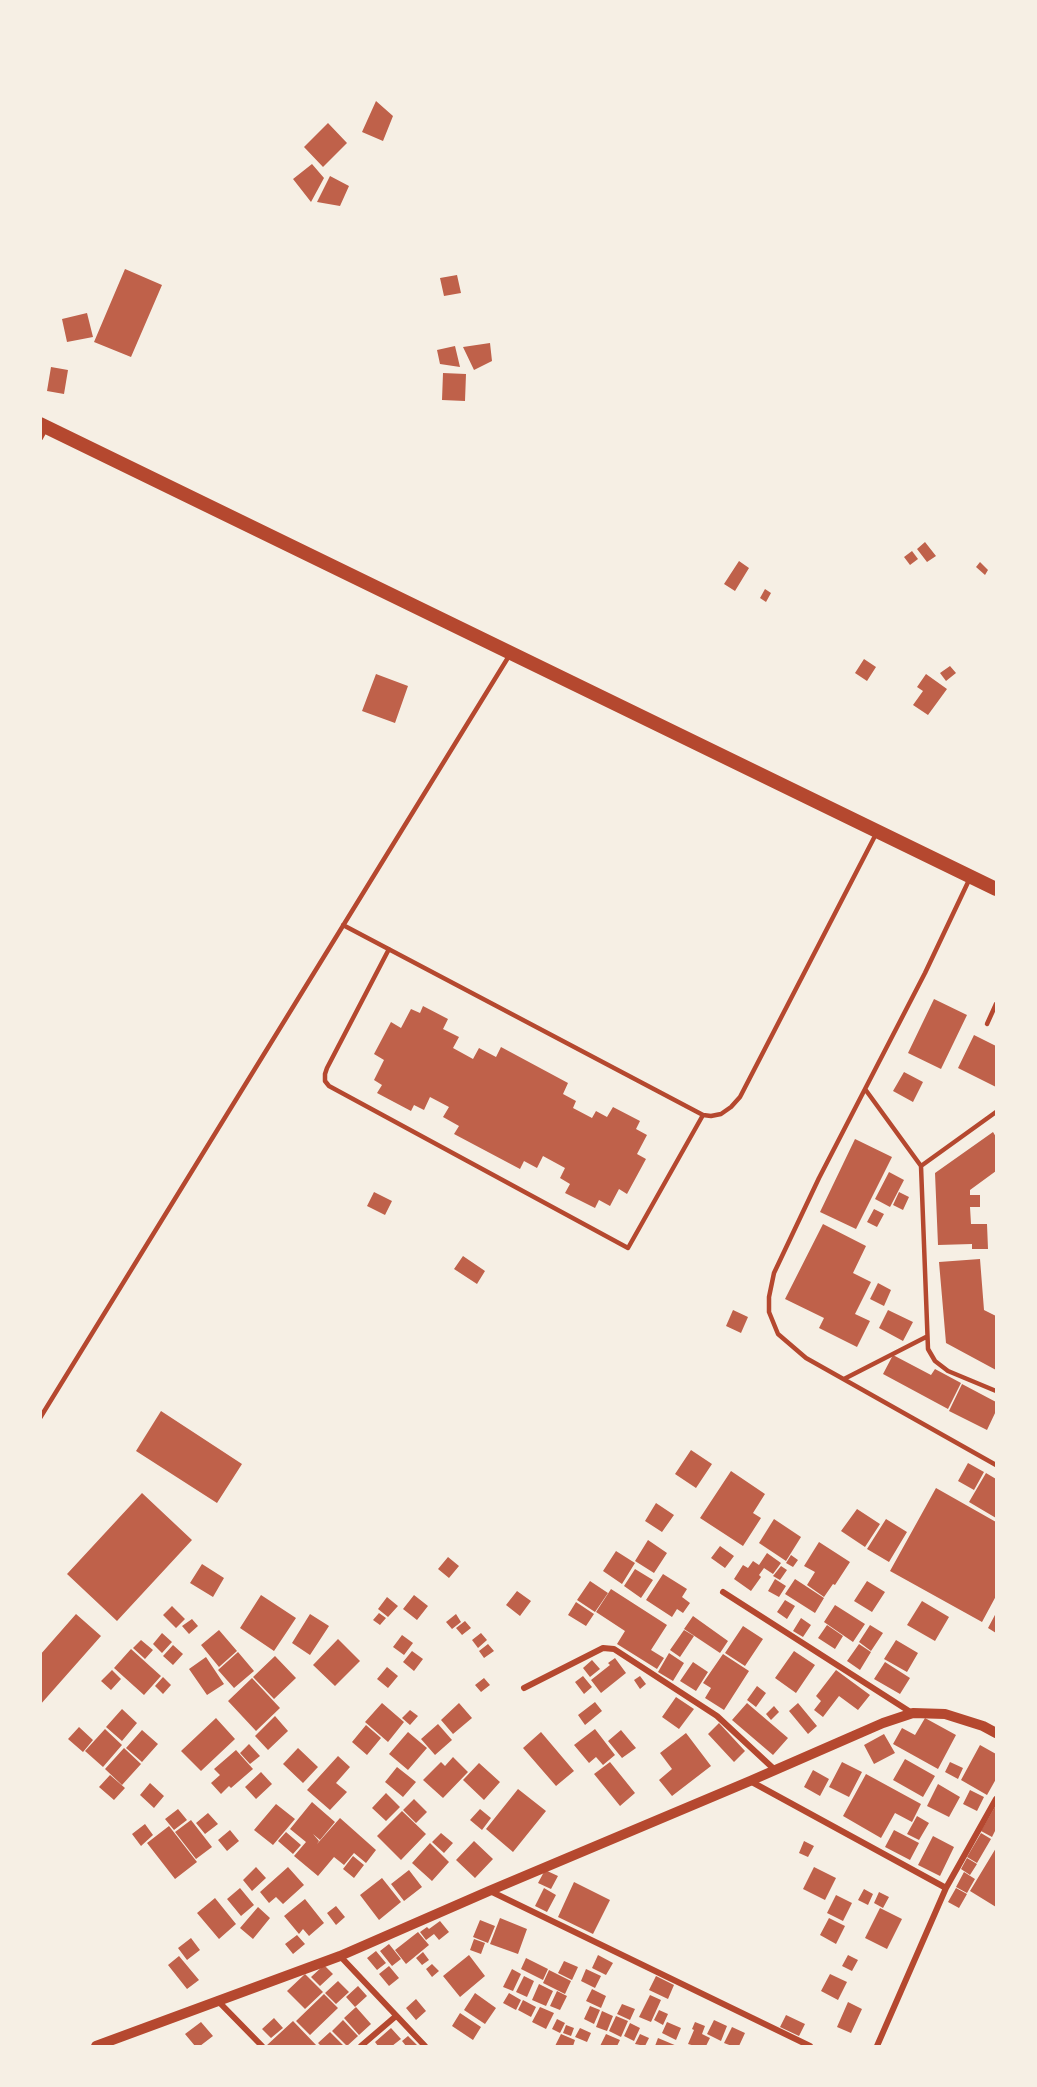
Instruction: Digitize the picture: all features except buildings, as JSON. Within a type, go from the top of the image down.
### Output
[{"type":"highway","points":[[43,430],[512,653],[996,889]]},
{"type":"street","points":[[723,1592],[913,1713]]},
{"type":"street","points":[[524,1688],[603,1648],[614,1649],[717,1716],[775,1770]]},
{"type":"street","points":[[96,2046],[340,1956],[850,1736],[913,1713],[945,1714],[996,1733]]},
{"type":"street","points":[[750,1781],[946,1888]]},
{"type":"street","points":[[877,2046],[946,1888],[996,1800]]},
{"type":"street","points":[[489,1891],[810,2046]]},
{"type":"street","points":[[340,1956],[425,2046]]},
{"type":"street","points":[[217,2000],[262,2046]]},
{"type":"street","points":[[361,2046],[396,2016]]},
{"type":"lane","points":[[40,1418],[512,653]]},
{"type":"lane","points":[[343,925],[703,1115],[721,1114],[740,1097],[878,830]]},
{"type":"lane","points":[[971,876],[925,973],[819,1178],[774,1273],[769,1297],[769,1312],[778,1334],[807,1358],[996,1465]]},
{"type":"lane","points":[[389,949],[324,1074],[325,1081],[329,1086],[628,1248],[703,1115]]},
{"type":"lane","points":[[987,1024],[996,1004]]},
{"type":"lane","points":[[865,1089],[921,1166],[928,1349],[935,1361],[948,1371],[996,1391]]},
{"type":"lane","points":[[921,1166],[996,1112]]},
{"type":"lane","points":[[844,1379],[926,1337]]}]
